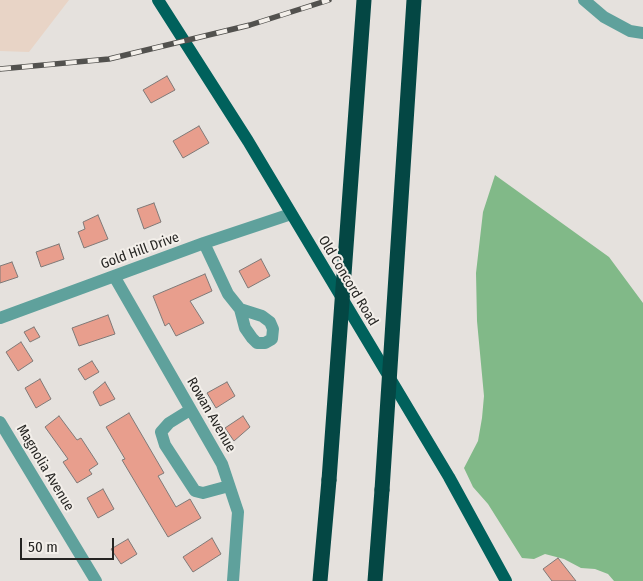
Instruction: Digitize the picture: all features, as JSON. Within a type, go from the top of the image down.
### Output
[{"type":"highway","points":[[320,581],[364,0]]},
{"type":"highway","points":[[375,581],[414,0]]},
{"type":"main road","name":"Old Concord Road","points":[[158,0],[248,141],[449,477],[506,581]]},
{"type":"street","points":[[584,0],[604,17],[630,30],[643,33]]},
{"type":"street","name":"Gold Hill Drive","points":[[0,318],[204,242],[291,214]]},
{"type":"street","points":[[204,242],[228,294],[240,309]]},
{"type":"street","name":"Rowan Avenue","points":[[114,276],[222,464],[238,512],[234,581]]},
{"type":"street","points":[[190,410],[168,423],[161,432],[165,445],[195,491],[203,493],[229,486]]},
{"type":"street","name":"Magnolia Avenue","points":[[0,422],[96,581]]},
{"type":"shaded area","points":[[0,0],[69,0],[29,52],[0,51]]},
{"type":"green space","points":[[495,175],[609,257],[643,303],[643,581],[614,581],[608,574],[595,569],[581,568],[564,559],[545,554],[534,559],[522,558],[488,504],[473,487],[464,468],[478,441],[482,418],[484,396],[477,321],[476,273],[483,212]]},
{"type":"building","points":[[167,76],[175,90],[151,103],[143,90]]},
{"type":"building","points":[[199,126],[209,143],[183,158],[173,141]]},
{"type":"building","points":[[154,203],[161,222],[144,229],[137,209]]},
{"type":"building","points":[[98,215],[108,239],[84,248],[78,232],[85,229],[83,222]]},
{"type":"building","points":[[59,244],[64,259],[41,267],[36,252]]},
{"type":"building","points":[[261,259],[270,276],[248,288],[239,271]]},
{"type":"building","points":[[12,262],[18,277],[0,283],[0,266]]},
{"type":"building","points":[[205,274],[212,291],[190,301],[204,323],[176,336],[169,323],[165,326],[153,296]]},
{"type":"building","points":[[108,315],[115,334],[79,346],[72,328]]},
{"type":"building","points":[[34,327],[40,337],[30,342],[24,332]]},
{"type":"building","points":[[21,342],[33,361],[18,371],[6,352]]},
{"type":"building","points":[[92,361],[99,372],[85,380],[78,369]]},
{"type":"building","points":[[40,379],[51,399],[36,408],[25,388]]},
{"type":"building","points":[[105,382],[115,399],[100,406],[93,392]]},
{"type":"building","points":[[227,382],[235,396],[216,408],[207,393]]},
{"type":"building","points":[[129,413],[164,473],[158,476],[176,507],[190,499],[201,518],[168,537],[122,460],[125,459],[106,427]]},
{"type":"building","points":[[59,416],[77,440],[81,438],[98,464],[89,470],[92,474],[77,483],[63,462],[68,459],[45,427]]},
{"type":"building","points":[[243,416],[250,427],[234,441],[225,428]]},
{"type":"building","points":[[103,489],[114,509],[98,518],[87,498]]},
{"type":"building","points":[[212,538],[221,554],[193,572],[183,557]]},
{"type":"building","points":[[128,539],[137,554],[121,564],[111,549]]},
{"type":"building","points":[[558,558],[576,581],[552,581],[543,569]]},
{"type":"railway","points":[[0,69],[109,59],[250,25],[329,0]]}]
